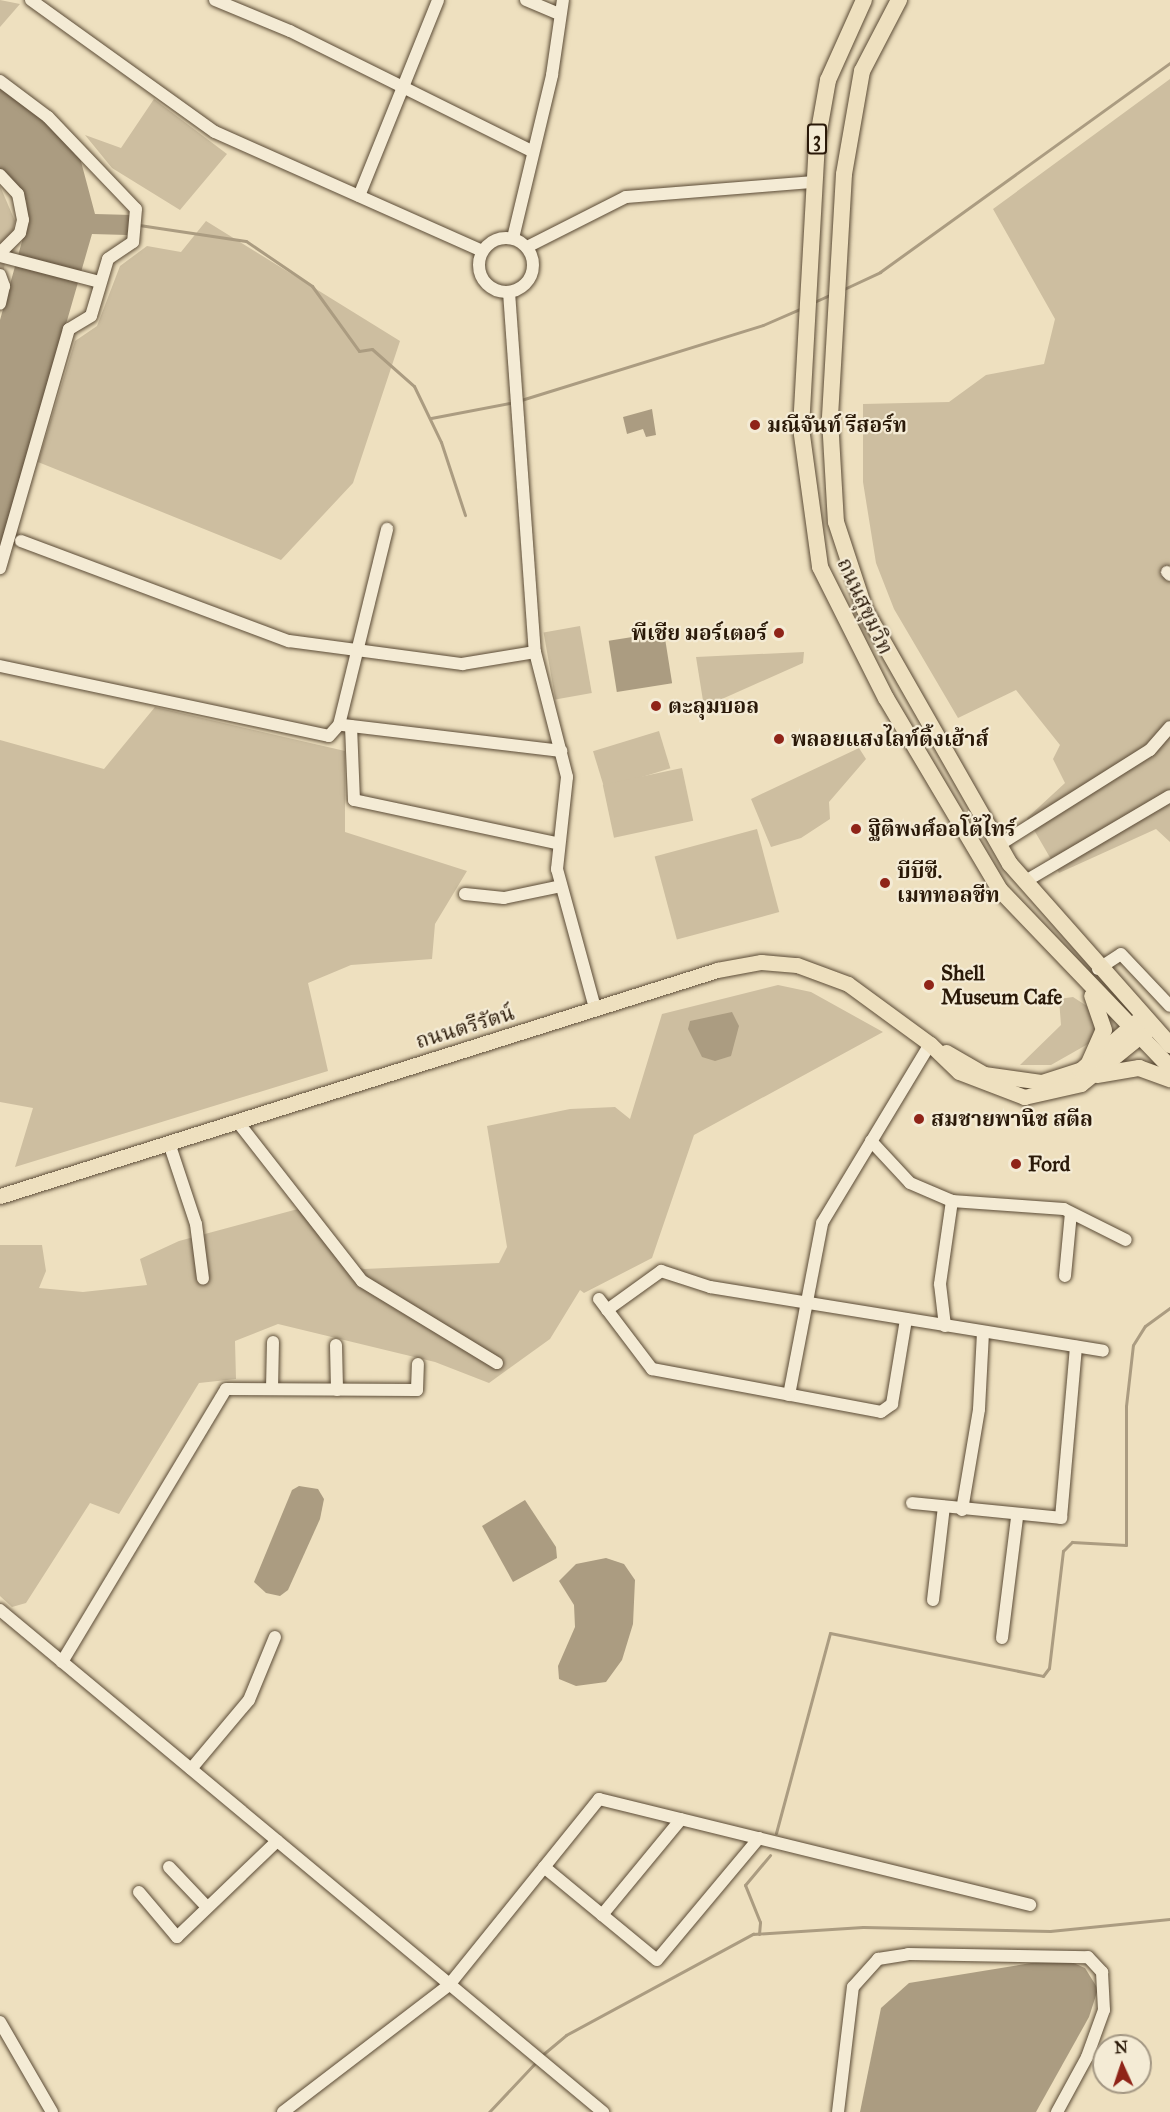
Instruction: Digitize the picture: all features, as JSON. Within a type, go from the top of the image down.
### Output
[{"type":"highway","name":"ถนนสุขุมวิท","points":[[864,0],[828,80],[814,182],[801,428],[820,567],[846,627],[1000,890],[1080,977],[1141,1026],[1170,1045]]},
{"type":"highway","name":"ถนนสุขุมวิท","points":[[899,0],[862,71],[850,120],[830,419],[836,522],[865,610],[999,844],[1024,882],[1098,969],[1170,1067]]},
{"type":"highway","points":[[918,750],[937,737]]},
{"type":"highway","points":[[1080,977],[1104,1030],[1093,1069],[1126,1067],[1170,1079]]},
{"type":"main road","name":"ถนนตรีรัตน์","points":[[0,1196],[717,970],[761,962],[797,965],[848,984],[930,1044],[984,1074],[1021,1082],[1060,1078],[1093,1069],[1141,1026]]},
{"type":"street","points":[[216,0],[532,151]]},
{"type":"street","points":[[359,196],[438,0]]},
{"type":"street","points":[[526,0],[557,13]]},
{"type":"street","points":[[513,238],[552,75],[557,13],[563,0]]},
{"type":"street","points":[[36,2],[215,132],[482,251]]},
{"type":"street","points":[[0,81],[48,117],[136,213],[133,242],[111,255],[95,281],[91,316],[69,329],[0,568]]},
{"type":"street","points":[[0,175],[18,194],[23,220],[20,233],[3,255],[95,281]]},
{"type":"street","points":[[527,247],[634,195],[814,182]]},
{"type":"street","points":[[482,251],[497,239],[513,238],[527,247],[531,277],[509,292]]},
{"type":"street","points":[[482,251],[484,281],[509,292]]},
{"type":"street","points":[[0,275],[4,286],[0,304]]},
{"type":"street","points":[[509,292],[514,389],[535,652],[567,777],[556,843],[561,886],[595,1008]]},
{"type":"street","points":[[387,529],[355,650],[345,726],[354,800],[556,843]]},
{"type":"street","points":[[21,541],[289,641],[462,664],[535,652]]},
{"type":"street","points":[[0,666],[319,736],[333,735],[345,726],[561,751]]},
{"type":"street","points":[[999,844],[1150,750],[1169,730]]},
{"type":"street","points":[[1024,882],[1170,796]]},
{"type":"street","points":[[465,894],[504,898],[561,886]]},
{"type":"street","points":[[1098,969],[1120,954],[1170,1006]]},
{"type":"street","points":[[789,1395],[822,1223],[930,1044]]},
{"type":"street","points":[[237,1121],[362,1281],[497,1363]]},
{"type":"street","points":[[872,1141],[910,1183],[952,1201],[1071,1213],[1126,1240]]},
{"type":"street","points":[[169,1143],[195,1224],[204,1279]]},
{"type":"street","points":[[945,1326],[940,1284],[952,1201]]},
{"type":"street","points":[[1065,1276],[1071,1213]]},
{"type":"street","points":[[607,1310],[661,1271],[710,1287],[1103,1351]]},
{"type":"street","points":[[599,1299],[652,1369],[789,1395],[888,1410],[906,1319]]},
{"type":"street","points":[[962,1510],[979,1409],[983,1332]]},
{"type":"street","points":[[272,1389],[273,1342]]},
{"type":"street","points":[[336,1345],[337,1390]]},
{"type":"street","points":[[912,1503],[1054,1522],[1065,1509],[1076,1347]]},
{"type":"street","points":[[62,1662],[226,1389],[417,1390],[418,1364]]},
{"type":"street","points":[[933,1600],[944,1507]]},
{"type":"street","points":[[1002,1638],[1017,1517]]},
{"type":"street","points":[[0,1610],[603,2112]]},
{"type":"street","points":[[191,1769],[249,1700],[275,1637]]},
{"type":"street","points":[[283,2112],[449,1985],[599,1799],[1030,1905]]},
{"type":"street","points":[[602,1915],[681,1819]]},
{"type":"street","points":[[544,1867],[657,1960],[759,1838]]},
{"type":"street","points":[[139,1892],[177,1937],[277,1841]]},
{"type":"street","points":[[169,1867],[207,1907]]},
{"type":"street","points":[[838,2112],[853,1988],[878,1959],[909,1954],[1088,1957],[1102,1972],[1104,2010],[1087,2057],[1057,2112]]},
{"type":"street","points":[[0,2022],[52,2112]]},
{"type":"shaded area","points":[[0,0],[20,4],[0,27]]},
{"type":"shaded area","points":[[1170,79],[1170,842],[1156,829],[1059,873],[1027,818],[1065,783],[1053,759],[1060,745],[1016,690],[958,718],[894,609],[876,563],[863,482],[863,404],[949,402],[986,375],[1044,364],[1055,319],[993,209]]},
{"type":"shaded area","points":[[0,86],[47,121],[79,154],[95,214],[132,215],[127,235],[92,234],[0,553],[0,320],[28,220],[26,201],[0,170]]},
{"type":"shaded area","points":[[154,99],[227,154],[180,210],[112,168],[85,135],[121,148]]},
{"type":"shaded area","points":[[0,186],[15,221],[0,285]]},
{"type":"shaded area","points":[[206,221],[400,341],[353,483],[281,560],[38,462],[75,341],[97,326],[120,266],[147,246],[181,252]]},
{"type":"shaded area","points":[[652,409],[656,435],[646,437],[643,429],[627,434],[623,417]]},
{"type":"shaded area","points":[[580,626],[592,693],[555,699],[544,632]]},
{"type":"shaded area","points":[[664,632],[672,683],[617,692],[609,641]]},
{"type":"shaded area","points":[[804,652],[803,663],[704,707],[696,657]]},
{"type":"shaded area","points":[[155,707],[345,751],[345,832],[467,871],[435,924],[432,959],[351,965],[308,983],[328,1071],[15,1167],[33,1108],[0,1102],[0,740],[104,769]]},
{"type":"shaded area","points":[[659,731],[670,768],[604,788],[593,751]]},
{"type":"shaded area","points":[[859,748],[866,759],[829,802],[830,819],[801,838],[771,847],[751,799]]},
{"type":"shaded area","points":[[682,768],[693,821],[614,838],[603,785]]},
{"type":"shaded area","points":[[757,829],[779,912],[677,940],[655,856]]},
{"type":"shaded area","points":[[778,985],[811,992],[883,1032],[694,1135],[652,1258],[584,1293],[580,1290],[550,1339],[489,1383],[435,1362],[278,1324],[235,1341],[236,1379],[199,1383],[119,1514],[90,1503],[26,1603],[12,1607],[0,1596],[0,1245],[42,1245],[46,1271],[39,1288],[83,1292],[147,1285],[140,1259],[179,1241],[298,1209],[342,1263],[364,1269],[499,1263],[507,1247],[487,1126],[570,1109],[615,1107],[630,1119],[662,1014]]},
{"type":"shaded area","points":[[1073,997],[1093,1010],[1095,1040],[1051,1065],[1020,1065],[1061,1025],[1059,999]]},
{"type":"shaded area","points":[[732,1012],[739,1026],[731,1056],[715,1061],[702,1057],[688,1029],[690,1021]]},
{"type":"shaded area","points":[[299,1486],[318,1489],[324,1499],[320,1519],[288,1590],[280,1596],[266,1593],[254,1582],[292,1490]]},
{"type":"shaded area","points":[[525,1500],[556,1547],[557,1558],[513,1582],[482,1526]]},
{"type":"shaded area","points":[[606,1558],[624,1564],[635,1580],[633,1624],[622,1660],[606,1682],[576,1686],[559,1679],[558,1666],[575,1627],[574,1605],[559,1581],[576,1564]]},
{"type":"shaded area","points":[[1062,1958],[1085,1968],[1098,1989],[1089,2017],[1036,2112],[860,2112],[881,2008],[909,1983]]},
{"type":"waterway","points":[[844,289],[880,272],[1170,63]]},
{"type":"waterway","points":[[139,225],[246,241],[312,286],[359,351],[372,349],[414,386],[441,442],[465,515]]},
{"type":"waterway","points":[[814,302],[832,294]]},
{"type":"waterway","points":[[521,400],[763,325],[802,308]]},
{"type":"waterway","points":[[431,418],[515,402]]},
{"type":"waterway","points":[[776,1833],[830,1633],[1043,1676],[1049,1668],[1063,1551],[1072,1542],[1126,1545],[1126,1406],[1133,1345],[1145,1326],[1170,1308]]},
{"type":"waterway","points":[[759,1934],[760,1922],[745,1885],[770,1855]]},
{"type":"waterway","points":[[541,2056],[566,2035],[753,1934],[863,1927],[1050,1931],[1170,1919]]},
{"type":"waterway","points":[[489,2112],[537,2061]]},
{"type":"place","name":"มณีจันท์ รีสอร์ท","points":[[755,425]]},
{"type":"place","name":"พีเชีย มอร์เตอร์","points":[[779,633]]},
{"type":"place","name":"ตะลุมบอล","points":[[656,706]]},
{"type":"place","name":"พลอยแสงไลท์ติ้งเฮ้าส์","points":[[779,739]]},
{"type":"place","name":"ฐิติพงศ์ออโต้ไทร์","points":[[856,829]]},
{"type":"place","name":"บีบีซี. เมททอลชีท","points":[[885,883]]},
{"type":"place","name":"Shell Museum Cafe","points":[[929,985]]},
{"type":"place","name":"สมชายพานิช สตีล","points":[[919,1119]]},
{"type":"place","name":"Ford","points":[[1016,1164]]}]
